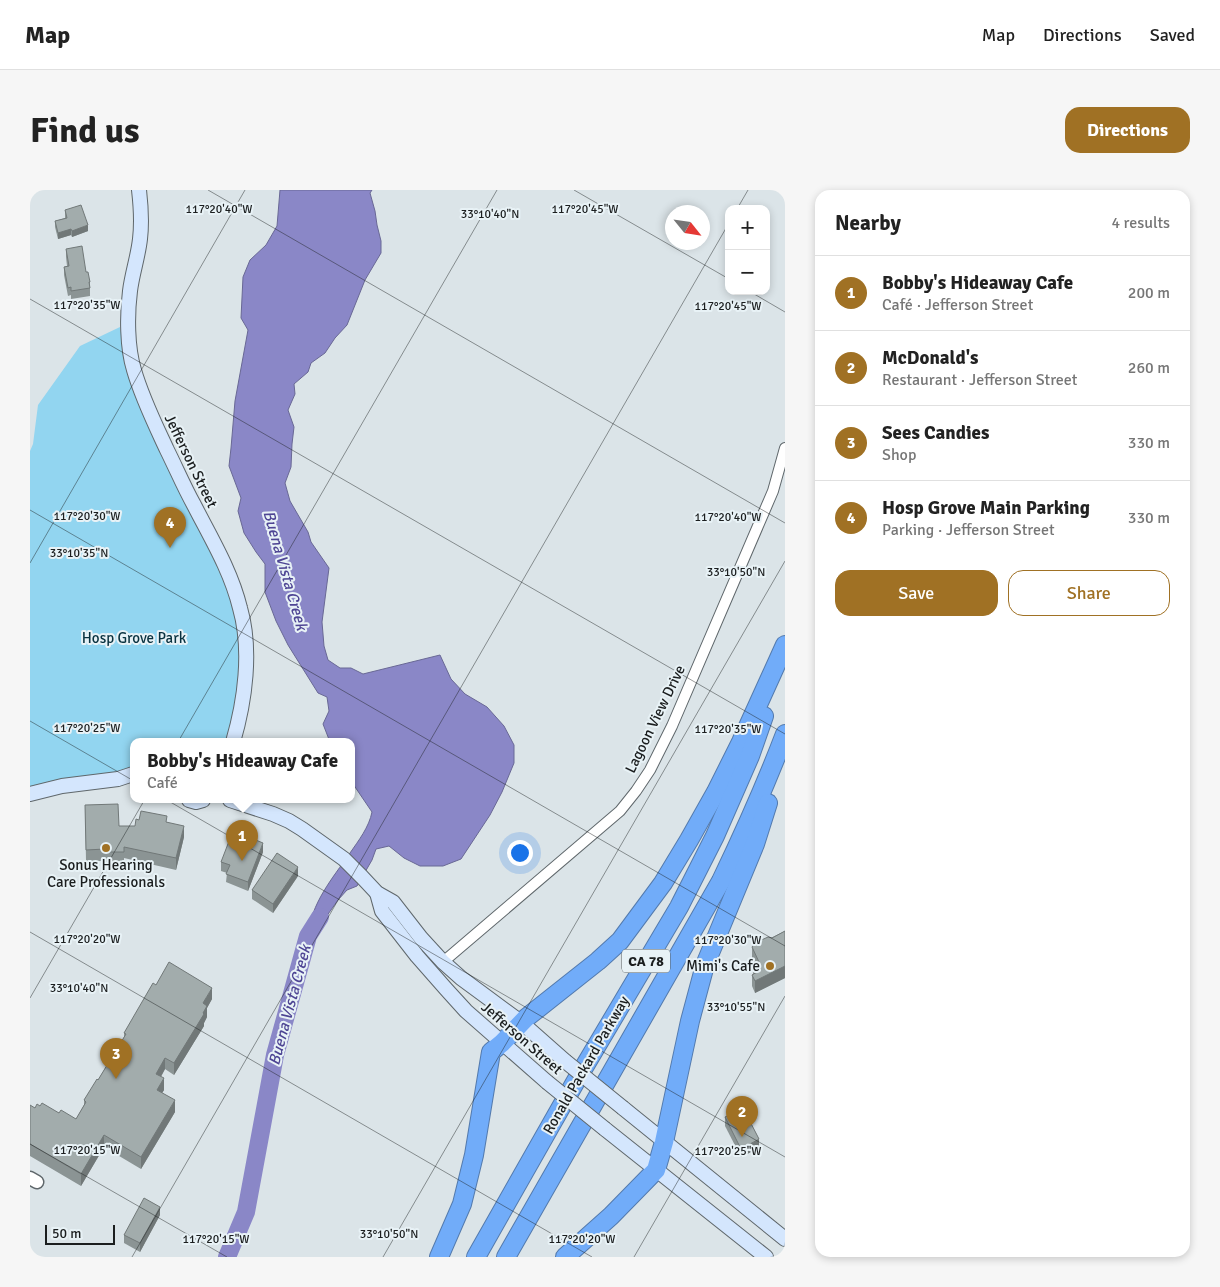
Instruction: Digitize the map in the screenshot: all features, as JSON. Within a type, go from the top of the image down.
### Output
[{"type":"highway","points":[[440,1257],[462,1204],[474,1155],[491,1052],[522,1023],[598,961],[620,940],[663,883],[716,792],[785,645]]},
{"type":"highway","name":"Ronald Packard Parkway","points":[[476,1257],[573,1086],[679,907],[715,836],[750,756],[785,651]]},
{"type":"highway","name":"Ronald Packard Parkway","points":[[506,1257],[720,881],[744,833],[785,734]]},
{"type":"highway","points":[[566,1257],[656,1170],[705,965],[755,844],[785,744]]},
{"type":"main road","name":"Jefferson Street","points":[[139,190],[141,214],[140,240],[130,291],[128,328],[133,368],[146,405],[228,572],[240,608],[246,642],[244,685],[234,738]]},
{"type":"main road","points":[[30,794],[62,786],[118,779],[130,775]]},
{"type":"main road","points":[[118,779],[130,785]]},
{"type":"main road","name":"Jefferson Street","points":[[239,803],[289,821],[344,859],[377,893],[394,902],[421,938],[461,978],[522,1023],[565,1061],[785,1239]]},
{"type":"main road","name":"Jefferson Street","points":[[377,893],[382,911],[417,956],[466,1011],[547,1082],[766,1257]]},
{"type":"street","name":"Lagoon View Drive","points":[[443,962],[620,811],[646,777],[672,726],[773,491],[785,448]]},
{"type":"green space","name":"Hosp Grove Park","points":[[120,327],[127,369],[224,577],[238,619],[240,655],[239,692],[230,738],[130,738],[130,775],[30,791],[30,451],[33,444],[38,405],[80,346]]},
{"type":"water","points":[[280,190],[372,190],[370,193],[381,241],[381,253],[365,280],[347,325],[325,353],[311,363],[308,372],[294,384],[295,394],[288,410],[294,427],[291,467],[285,483],[290,501],[308,532],[311,542],[329,568],[322,622],[324,646],[328,660],[340,668],[351,668],[363,674],[440,655],[451,679],[465,694],[487,707],[504,726],[514,745],[514,763],[502,792],[490,815],[461,859],[443,866],[420,866],[404,858],[389,846],[376,849],[357,886],[347,890],[314,934],[308,936],[313,913],[323,892],[363,833],[369,823],[372,812],[355,787],[355,738],[328,738],[323,724],[329,711],[327,697],[318,693],[288,645],[276,621],[265,592],[265,564],[244,533],[238,511],[241,498],[229,466],[235,401],[248,330],[241,318],[243,277],[250,260],[266,245],[277,226]]},
{"type":"building","points":[[81,205],[88,225],[72,231],[71,229],[58,233],[55,221],[67,218],[65,210]]},
{"type":"building","points":[[82,246],[90,288],[71,291],[71,287],[68,288],[64,267],[69,266],[66,249]]},
{"type":"building","points":[[118,804],[119,826],[135,826],[136,819],[139,820],[141,811],[167,816],[166,822],[184,826],[176,858],[124,847],[124,852],[105,852],[105,849],[86,850],[85,805]]},
{"type":"building","points":[[241,834],[263,843],[248,882],[226,874],[230,865],[221,862],[231,836],[239,839]]},
{"type":"building","points":[[277,853],[298,867],[273,904],[252,890]]},
{"type":"building","name":"Mimi's Cafe","points":[[785,931],[785,966],[755,981],[752,975],[757,972],[753,965],[759,962],[752,947],[755,943],[768,937],[772,938]]},
{"type":"building","points":[[169,962],[212,988],[203,1003],[207,1006],[204,1014],[174,1063],[165,1058],[156,1074],[164,1078],[157,1090],[175,1100],[141,1157],[104,1135],[81,1174],[30,1144],[30,1105],[35,1108],[37,1104],[40,1106],[42,1103],[59,1113],[61,1110],[76,1119],[86,1102],[84,1100],[126,1034],[124,1033],[153,983],[156,985]]},
{"type":"building","points":[[743,1108],[759,1139],[741,1149],[725,1117]]},
{"type":"building","points":[[144,1198],[160,1207],[140,1243],[124,1235]]},
{"type":"waterway","name":"Buena Vista Creek","points":[[227,1257],[246,1212],[275,1055],[308,936],[320,917]]},
{"type":"place","name":"Hosp Grove Main Parking","points":[[170,548]]},
{"type":"place","name":"Sonus Hearing Care Professionals","points":[[106,848]]},
{"type":"place","name":"Bobby's Hideaway Cafe","points":[[242,861]]},
{"type":"place","name":"Mimi's Cafe","points":[[770,966]]},
{"type":"place","name":"Sees Candies","points":[[116,1079]]},
{"type":"place","name":"McDonald's","points":[[742,1137]]}]
